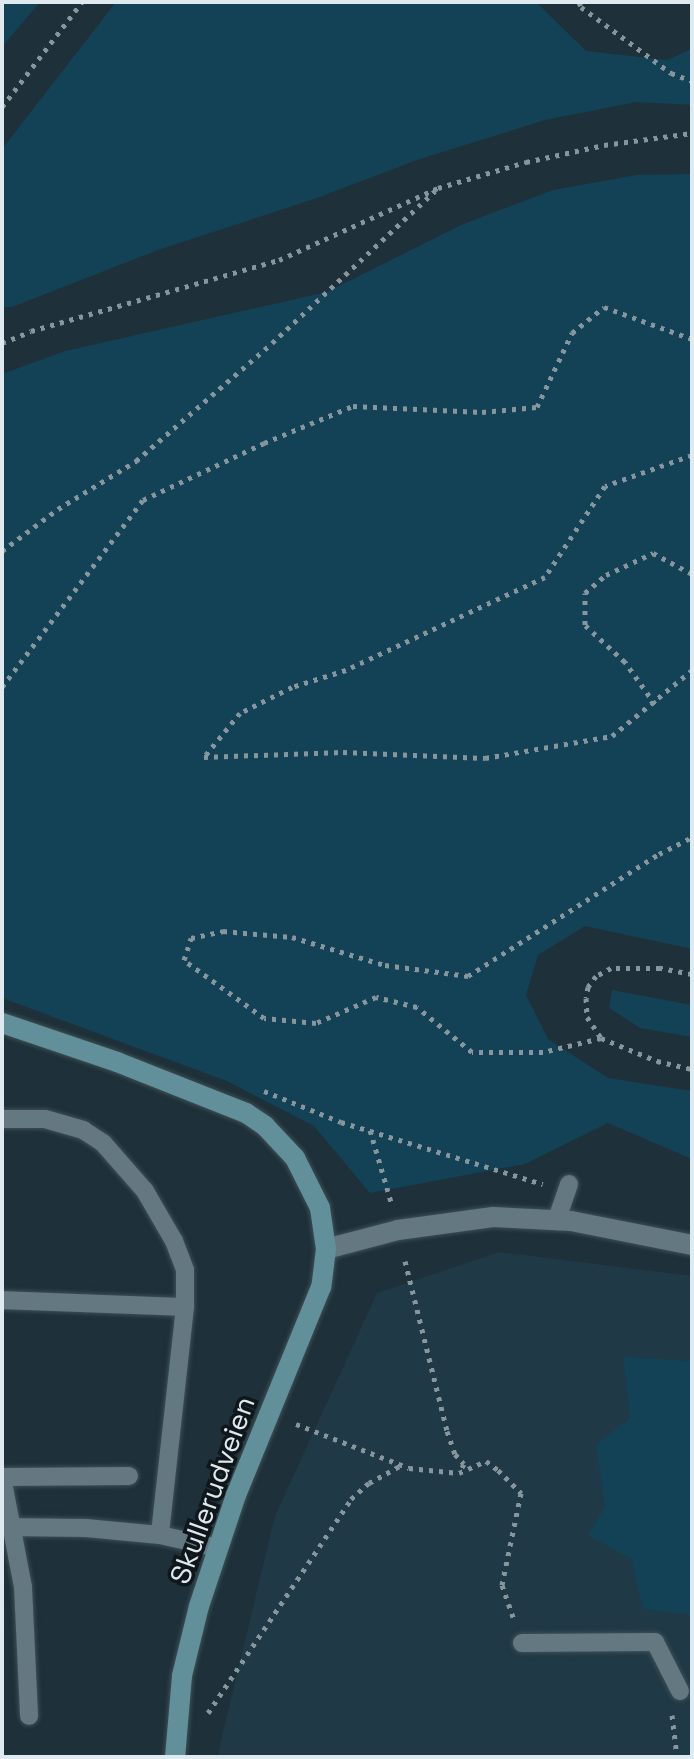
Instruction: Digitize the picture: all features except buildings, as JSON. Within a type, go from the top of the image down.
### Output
[{"type":"main road","name":"Skullerudveien","points":[[2,1023],[228,1104],[265,1126],[295,1158],[320,1208],[326,1249],[321,1287],[236,1495],[199,1606],[182,1676],[175,1757]]},
{"type":"street","points":[[326,1249],[455,1219],[557,1219],[692,1245]]},
{"type":"lane","points":[[2,1119],[45,1119],[83,1130],[103,1143],[145,1191],[174,1241],[185,1270],[185,1307],[160,1535]]},
{"type":"lane","points":[[557,1219],[560,1185]]},
{"type":"lane","points":[[2,1300],[185,1307]]},
{"type":"lane","points":[[29,1716],[26,1622],[7,1527],[3,1477],[129,1476]]},
{"type":"lane","points":[[7,1527],[86,1528],[160,1535],[218,1548]]},
{"type":"lane","points":[[522,1643],[655,1642],[677,1697]]},
{"type":"path","points":[[2,107],[82,2]]},
{"type":"path","points":[[579,2],[581,7],[671,73],[692,81]]},
{"type":"path","points":[[2,343],[31,331],[279,260],[438,188],[526,162],[604,145],[692,133]]},
{"type":"path","points":[[2,551],[58,509],[136,461],[272,343],[438,188]]},
{"type":"path","points":[[2,687],[143,500],[264,443],[353,406],[482,412],[537,407],[572,333],[604,307],[692,339]]},
{"type":"path","points":[[692,455],[605,486],[545,577],[346,670],[292,687],[240,713],[204,757],[343,752],[485,758],[612,736],[655,704],[692,670]]},
{"type":"path","points":[[655,704],[625,662],[585,625],[585,593],[606,575],[653,553],[692,574]]},
{"type":"path","points":[[601,1038],[543,1052],[472,1052],[417,1007],[376,997],[316,1023],[264,1018],[184,960],[191,938],[223,931],[292,937],[385,965],[468,976],[659,854],[692,837]]},
{"type":"path","points":[[692,974],[640,967],[611,968],[596,976],[588,987],[587,1017],[601,1038],[657,1061],[692,1069]]},
{"type":"path","points":[[261,1090],[341,1122],[560,1185]]},
{"type":"path","points":[[369,1129],[394,1211]]},
{"type":"path","points":[[405,1261],[447,1431],[455,1454],[464,1464],[459,1473]]},
{"type":"path","points":[[296,1424],[401,1465],[459,1473],[486,1461],[521,1493],[502,1585],[522,1643]]},
{"type":"path","points":[[208,1713],[351,1499],[369,1483],[401,1465]]},
{"type":"path","points":[[677,1697],[671,1726],[677,1757]]},
{"type":"shaded area","points":[[2,2],[40,2],[2,47]]},
{"type":"shaded area","points":[[116,2],[536,2],[586,51],[667,60],[692,49],[692,105],[636,102],[545,120],[414,161],[317,198],[158,250],[12,307],[2,307],[2,149]]},
{"type":"shaded area","points":[[692,174],[692,949],[585,926],[538,955],[526,995],[548,1039],[608,1078],[692,1091],[692,1159],[608,1123],[525,1164],[370,1193],[314,1126],[227,1081],[2,998],[2,374],[65,351],[327,292],[461,225],[553,190],[637,175]]},
{"type":"shaded area","points":[[612,990],[692,1005],[692,1037],[640,1028],[609,1008]]},
{"type":"shaded area","points":[[499,1252],[692,1276],[692,1757],[217,1757],[275,1516],[377,1293]]},
{"type":"shaded area","points":[[623,1357],[692,1361],[692,1615],[643,1609],[631,1559],[588,1535],[605,1507],[596,1445],[630,1418]]}]
